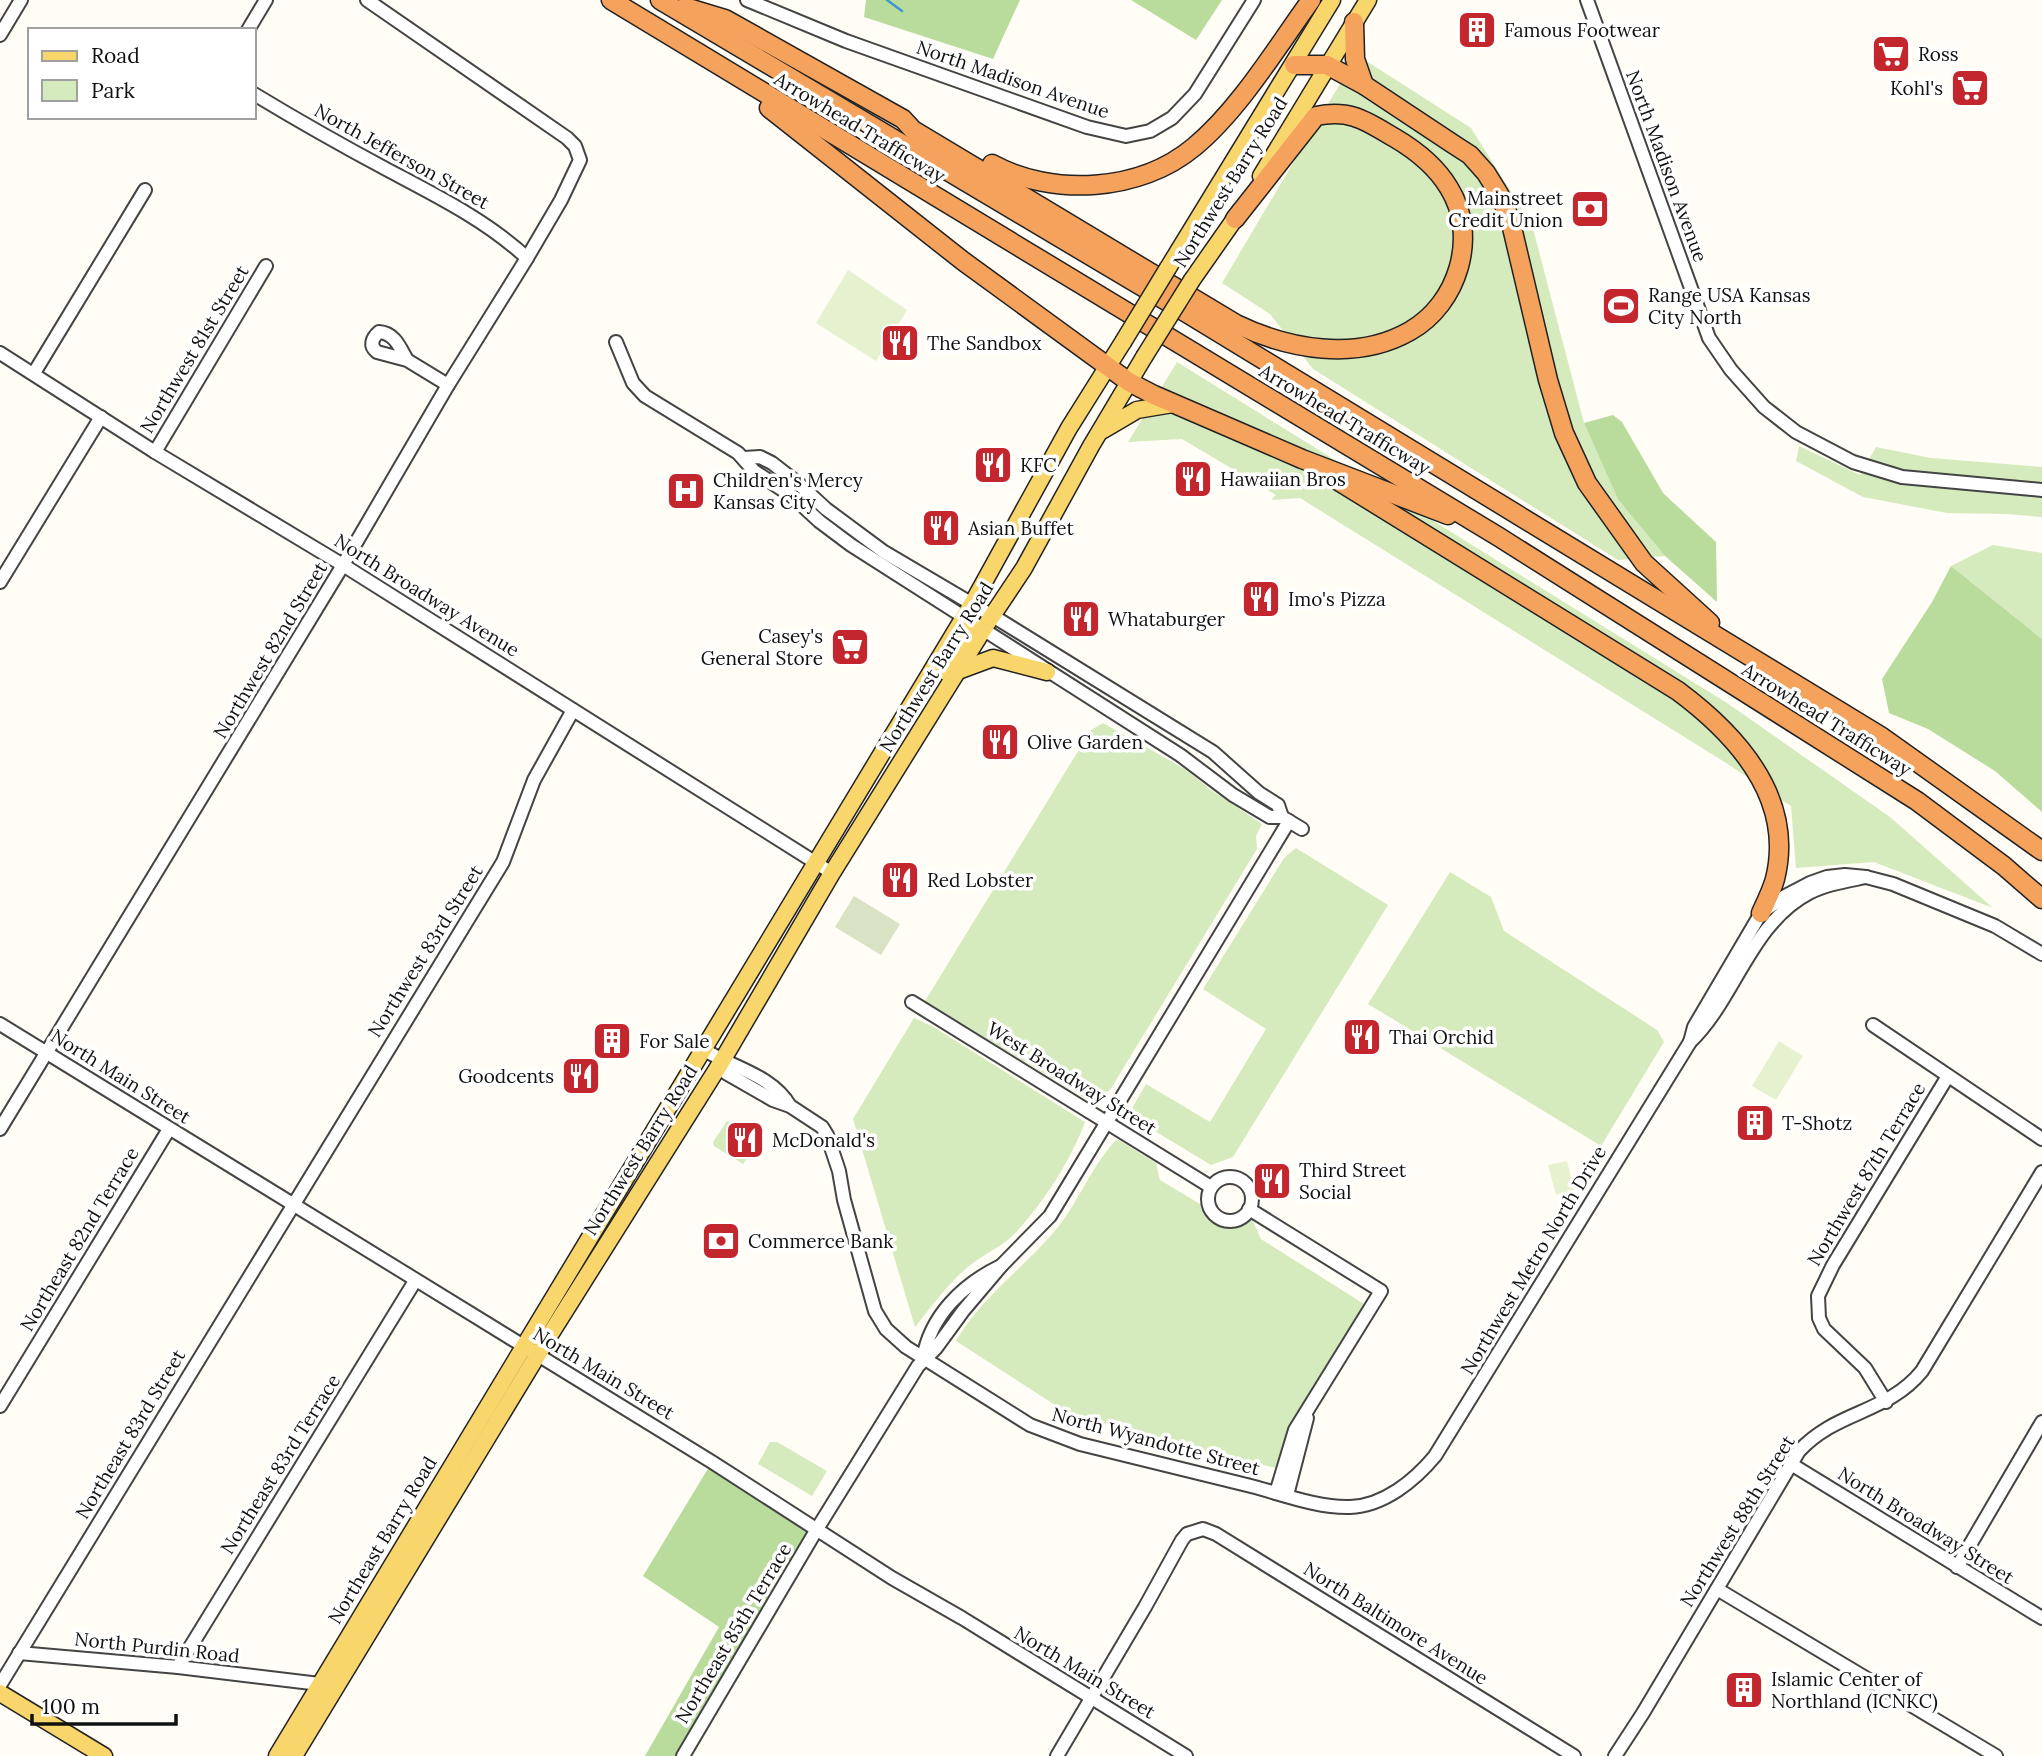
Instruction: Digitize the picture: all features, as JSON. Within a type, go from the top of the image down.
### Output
[{"type":"highway","name":"Arrowhead Trafficway","points":[[611,0],[1499,537],[1917,800],[2004,866],[2042,899]]},
{"type":"highway","name":"Arrowhead Trafficway","points":[[662,0],[1190,315],[1882,737],[2042,851]]},
{"type":"highway","points":[[662,0],[725,19],[903,119],[918,123],[1012,175],[1046,184],[1080,187],[1130,178],[1171,163],[1194,147],[1246,90],[1311,0]]},
{"type":"highway","points":[[1354,22],[1355,59],[1364,85]]},
{"type":"highway","points":[[715,64],[963,261],[1129,382],[1173,404],[1302,459],[1499,537]]},
{"type":"highway","points":[[1294,65],[1327,65],[1364,85],[1462,149],[1486,173],[1510,219],[1548,380],[1564,433],[1587,483],[1644,563],[1741,651]]},
{"type":"highway","points":[[903,119],[913,130],[1236,324],[1288,345],[1341,349],[1365,347],[1409,332],[1441,305],[1456,278],[1463,249],[1458,207],[1441,176],[1428,161],[1406,145],[1362,119],[1348,114],[1316,116],[1235,219]]},
{"type":"highway","points":[[1302,459],[1678,691],[1702,709],[1741,747],[1766,786],[1780,832],[1775,879],[1766,919]]},
{"type":"main road","name":"Northwest Barry Road","points":[[531,1350],[722,1061],[832,873],[958,671],[977,617],[1069,428],[1332,0]]},
{"type":"main road","name":"Northwest Barry Road","points":[[531,1350],[703,1049],[817,863],[977,617],[1024,568],[1144,357],[1192,280],[1235,219],[1368,0]]},
{"type":"main road","points":[[1098,434],[1137,410],[1173,404]]},
{"type":"main road","points":[[930,717],[934,695],[977,617]]},
{"type":"main road","points":[[958,671],[993,658],[1047,672]]},
{"type":"main road","name":"Northeast Barry Road","points":[[277,1756],[314,1708],[531,1350]]},
{"type":"main road","points":[[0,1693],[104,1756]]},
{"type":"main road","name":"Northeast Barry Road","points":[[294,1756],[314,1708]]},
{"type":"street","points":[[0,34],[4,20],[21,0]]},
{"type":"street","points":[[249,28],[266,0]]},
{"type":"street","name":"Northwest 82nd Street","points":[[0,1129],[343,565],[577,170],[579,153],[567,138],[367,0]]},
{"type":"street","name":"North Madison Avenue","points":[[747,0],[872,50],[1087,127],[1126,136],[1150,131],[1182,110],[1195,94],[1254,0]]},
{"type":"street","name":"North Madison Avenue","points":[[1587,0],[1709,338],[1731,370],[1764,407],[1796,432],[1842,456],[1902,477],[2042,490]]},
{"type":"street","name":"North Jefferson Street","points":[[256,95],[339,144],[441,198],[505,237],[527,258]]},
{"type":"street","points":[[34,373],[145,190]]},
{"type":"street","name":"Northwest 81st Street","points":[[155,452],[266,266]]},
{"type":"street","points":[[616,342],[632,383],[645,396],[744,458],[760,457],[772,463],[861,536],[977,617],[1047,672],[1180,755],[1251,806],[1270,817],[1285,819],[1302,829]]},
{"type":"street","name":"North Broadway Avenue","points":[[0,353],[832,873]]},
{"type":"street","points":[[407,360],[448,385]]},
{"type":"street","points":[[0,582],[101,417]]},
{"type":"street","points":[[977,617],[1105,685],[1213,752],[1259,793],[1278,805],[1285,819]]},
{"type":"street","name":"Northwest 83rd Street","points":[[292,1204],[503,862],[534,780],[573,710]]},
{"type":"street","name":"Northeast 85th Terrace","points":[[682,1756],[817,1529],[923,1359],[936,1348],[1001,1266],[1050,1216],[1285,819]]},
{"type":"street","points":[[1766,919],[1785,896],[1810,883],[1845,875],[1866,877],[1893,884],[1995,926],[2042,954]]},
{"type":"street","name":"Northwest Metro North Drive","points":[[1400,1489],[1420,1474],[1449,1436],[1545,1275],[1690,1042],[1693,1027],[1766,919]]},
{"type":"street","name":"West Broadway Street","points":[[912,1002],[1211,1187]]},
{"type":"street","name":"North Main Street","points":[[0,1024],[531,1350],[892,1578],[1186,1756]]},
{"type":"street","points":[[1873,1025],[2042,1139]]},
{"type":"street","name":"North Wyandotte Street","points":[[703,1049],[722,1061],[726,1073],[773,1100],[790,1106],[822,1127],[839,1171],[844,1200],[875,1311],[886,1329],[923,1359],[1030,1425],[1080,1444],[1332,1506],[1353,1507],[1400,1489]]},
{"type":"street","name":"Northwest 87th Terrace","points":[[1886,1402],[1859,1360],[1824,1329],[1819,1318],[1818,1296],[1833,1265],[1948,1076]]},
{"type":"street","name":"Northeast 82nd Terrace","points":[[0,1406],[169,1129]]},
{"type":"street","name":"Northwest 88th Street","points":[[1615,1756],[1799,1451],[1822,1429],[1886,1402],[1903,1391],[1922,1371],[2042,1172]]},
{"type":"street","points":[[1227,1176],[1241,1180],[1251,1190],[1250,1209],[1236,1220],[1219,1218],[1208,1204],[1211,1187],[1227,1176]]},
{"type":"street","name":"Northeast 83rd Street","points":[[0,1685],[292,1204]]},
{"type":"street","points":[[1250,1209],[1381,1291],[1295,1430],[1282,1494]]},
{"type":"street","name":"Northeast 83rd Terrace","points":[[178,1667],[415,1280]]},
{"type":"street","points":[[1957,1567],[2042,1422]]},
{"type":"street","name":"North Broadway Street","points":[[1791,1464],[2042,1618]]},
{"type":"street","name":"North Baltimore Avenue","points":[[1091,1697],[1182,1540],[1195,1530],[1203,1529],[1216,1534],[1574,1756]]},
{"type":"street","points":[[1717,1589],[1996,1756]]},
{"type":"street","name":"North Purdin Road","points":[[19,1653],[178,1667],[328,1685]]},
{"type":"street","points":[[292,1681],[314,1708]]},
{"type":"street","points":[[1056,1756],[1091,1697]]},
{"type":"green space","points":[[866,0],[1020,0],[993,59],[864,17]]},
{"type":"green space","points":[[1131,0],[1222,0],[1196,40]]},
{"type":"green space","points":[[1357,55],[1471,128],[1532,225],[1584,423],[1618,498],[1665,556],[1618,560],[1313,369],[1270,314],[1222,283]]},
{"type":"green space","points":[[848,270],[907,310],[876,361],[816,323]]},
{"type":"green space","points":[[1177,362],[1727,703],[1890,817],[1993,908],[1874,862],[1796,868],[1791,806],[1723,761],[1300,498],[1271,500],[1276,495],[1182,439],[1128,442]]},
{"type":"green space","points":[[1613,415],[1622,422],[1663,493],[1716,542],[1717,602],[1665,556],[1618,499],[1584,423]]},
{"type":"green space","points":[[1799,446],[1860,475],[1876,447],[1931,458],[2042,467],[2042,517],[1947,513],[1863,497],[1796,461]]},
{"type":"green space","points":[[1993,545],[2042,553],[2042,639],[1951,566]]},
{"type":"green space","points":[[1951,566],[2042,639],[2042,812],[1995,771],[1928,729],[1889,713],[1882,679],[1932,602]]},
{"type":"green space","points":[[1103,723],[1185,769],[1262,824],[1256,836],[1257,849],[1110,1090],[1089,1101],[925,1001],[1091,730]]},
{"type":"green space","points":[[1296,848],[1388,905],[1233,1157],[1211,1165],[1128,1115],[1146,1084],[1210,1122],[1266,1029],[1203,989],[1284,858]]},
{"type":"green space","points":[[1450,872],[1491,897],[1504,931],[1657,1030],[1664,1042],[1601,1146],[1368,1004]]},
{"type":"green space","points":[[854,896],[900,924],[881,955],[835,927]]},
{"type":"green space","points":[[914,1018],[932,1026],[1085,1122],[1063,1168],[1031,1215],[1009,1239],[961,1273],[915,1327],[853,1119]]},
{"type":"green space","points":[[1779,1041],[1803,1056],[1776,1100],[1752,1086]]},
{"type":"green space","points":[[727,1121],[734,1124],[725,1140],[750,1154],[743,1164],[714,1146],[713,1142]]},
{"type":"green space","points":[[1117,1139],[1156,1163],[1160,1180],[1200,1204],[1209,1221],[1231,1227],[1252,1219],[1261,1239],[1364,1304],[1292,1421],[1276,1468],[1069,1414],[956,1341],[1001,1285],[1041,1247],[1062,1222],[1099,1162]]},
{"type":"green space","points":[[1567,1161],[1574,1190],[1556,1195],[1548,1165]]},
{"type":"green space","points":[[770,1442],[777,1442],[827,1471],[812,1496],[758,1464]]},
{"type":"green space","points":[[712,1462],[817,1529],[682,1756],[645,1756],[719,1627],[643,1576]]},
{"type":"waterway","points":[[887,0],[902,11]]},
{"type":"place","name":"Famous Footwear","points":[[1477,30]]},
{"type":"place","name":"Ross","points":[[1891,54]]},
{"type":"place","name":"Kohl's","points":[[1970,88]]},
{"type":"place","name":"Mainstreet Credit Union","points":[[1590,209]]},
{"type":"place","name":"Range USA Kansas City North","points":[[1621,306]]},
{"type":"place","name":"The Sandbox","points":[[900,343]]},
{"type":"place","name":"KFC","points":[[993,465]]},
{"type":"place","name":"Hawaiian Bros","points":[[1193,479]]},
{"type":"place","name":"Children's Mercy Kansas City","points":[[686,491]]},
{"type":"place","name":"Asian Buffet","points":[[941,528]]},
{"type":"place","name":"Imo's Pizza","points":[[1261,599]]},
{"type":"place","name":"Whataburger","points":[[1081,619]]},
{"type":"place","name":"Casey's General Store","points":[[850,647]]},
{"type":"place","name":"Olive Garden","points":[[1000,742]]},
{"type":"place","name":"Red Lobster","points":[[900,880]]},
{"type":"place","name":"Thai Orchid","points":[[1362,1037]]},
{"type":"place","name":"For Sale","points":[[612,1041]]},
{"type":"place","name":"Goodcents","points":[[581,1076]]},
{"type":"place","name":"T-Shotz","points":[[1755,1123]]},
{"type":"place","name":"McDonald's","points":[[745,1140]]},
{"type":"place","name":"Third Street Social","points":[[1272,1181]]},
{"type":"place","name":"Commerce Bank","points":[[721,1241]]},
{"type":"place","name":"Islamic Center of Northland (ICNKC)","points":[[1744,1690]]}]
